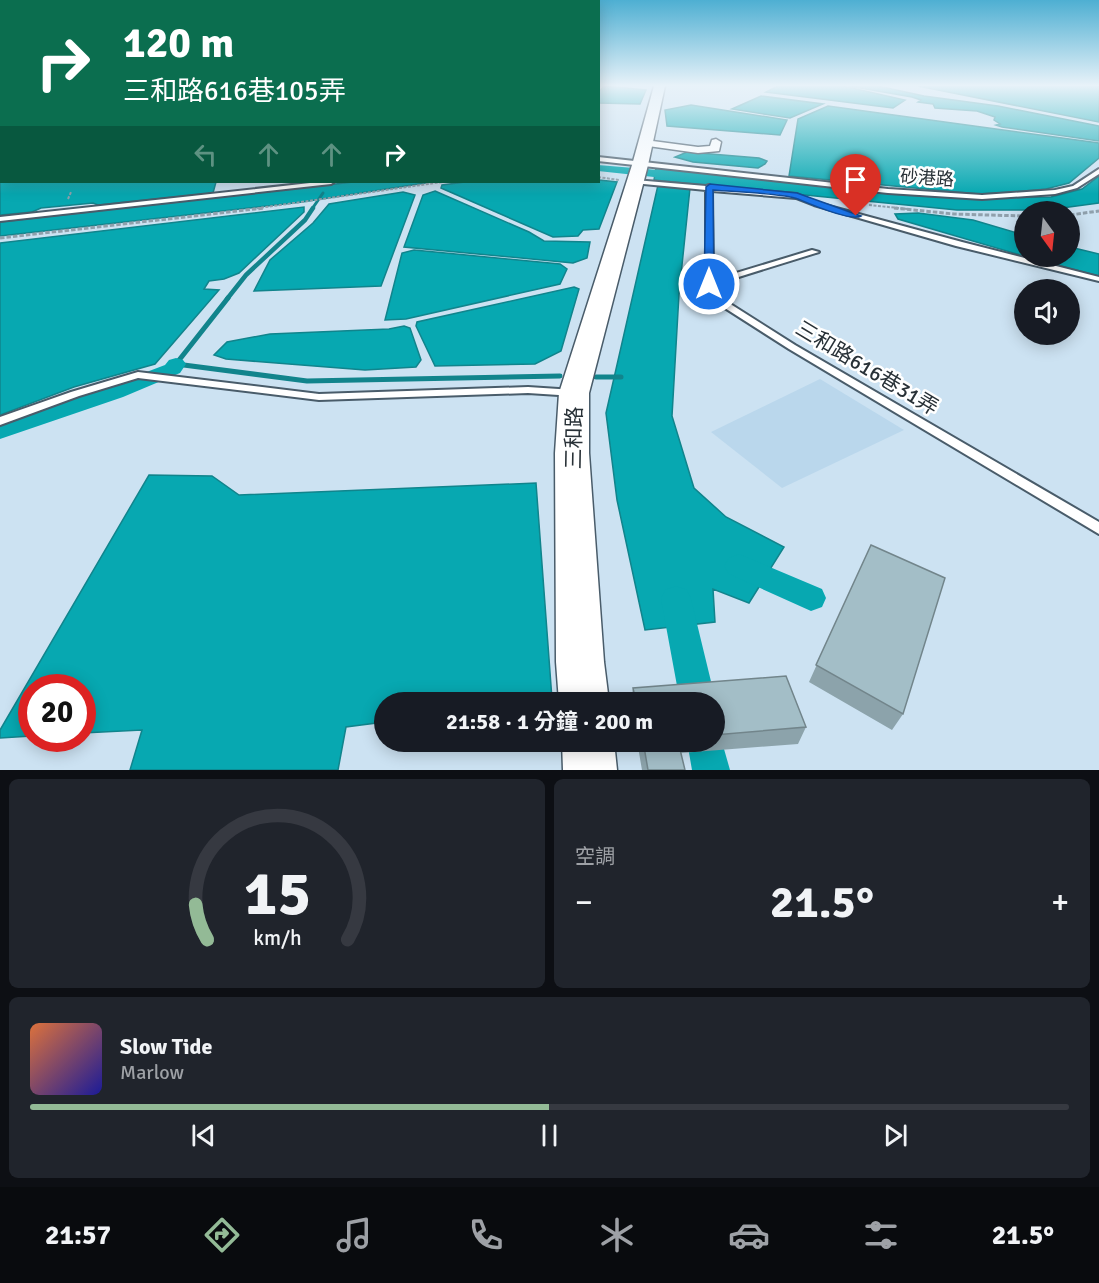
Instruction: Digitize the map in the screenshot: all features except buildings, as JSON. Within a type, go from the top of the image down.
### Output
[{"type":"main road","name":"三和路","points":[[583,692],[572,453],[574,393],[651,122]]},
{"type":"main road","points":[[589,752],[590,770]]},
{"type":"street","points":[[645,143],[703,150],[715,148],[716,142]]},
{"type":"lane","points":[[600,160],[710,187],[797,196],[816,204],[948,241],[1099,279]]},
{"type":"lane","name":"砂港路","points":[[638,170],[982,197],[1055,192],[1076,187],[1099,171]]},
{"type":"lane","points":[[0,219],[322,183]]},
{"type":"lane","points":[[710,187],[709,284],[814,252]]},
{"type":"lane","name":"三和路616巷31弄","points":[[709,284],[709,294],[792,347],[1099,529]]},
{"type":"lane","points":[[0,421],[75,394],[138,375],[319,397],[528,390],[574,393]]},
{"type":"path","points":[[0,238],[238,213],[370,195],[436,183]]},
{"type":"path","points":[[863,204],[954,214],[1014,216]]},
{"type":"path","points":[[1080,214],[1099,211]]},
{"type":"shaded area","points":[[820,379],[904,430],[782,488],[711,432]]},
{"type":"water","points":[[666,122],[786,122],[780,135],[667,126]]},
{"type":"water","points":[[798,122],[945,122],[1099,143],[1099,158],[1069,183],[1046,189],[978,194],[789,176]]},
{"type":"water","points":[[997,122],[1078,122],[1099,126],[1099,141],[996,125],[1000,124]]},
{"type":"water","points":[[687,152],[759,158],[767,161],[758,168],[693,162],[675,157]]},
{"type":"water","points":[[656,167],[881,192],[958,198],[1051,197],[1082,189],[1099,176],[1099,203],[1080,206],[1080,201],[1014,201],[1014,210],[957,210],[654,180]]},
{"type":"water","points":[[600,180],[617,182],[599,229],[583,230],[578,236],[553,237],[441,188],[442,185],[457,183],[600,183]]},
{"type":"water","points":[[0,183],[216,183],[213,193],[98,205],[93,203],[41,208],[32,212],[0,215]]},
{"type":"water","points":[[344,183],[426,183],[302,202],[0,236],[0,222]]},
{"type":"water","points":[[658,185],[690,188],[679,294],[672,416],[694,488],[726,517],[784,547],[749,603],[713,589],[715,622],[645,630],[617,500],[606,413]]},
{"type":"water","points":[[435,191],[529,232],[544,241],[590,242],[587,258],[573,263],[404,247],[423,195]]},
{"type":"water","points":[[403,192],[415,195],[381,286],[254,291],[270,260],[313,223],[329,204]]},
{"type":"water","points":[[304,207],[304,212],[239,273],[224,279],[209,281],[204,289],[219,290],[155,364],[74,387],[0,415],[0,243]]},
{"type":"water","points":[[918,213],[973,220],[1014,232],[1014,253],[898,219],[895,214]]},
{"type":"water","points":[[1080,249],[1099,254],[1099,276],[1065,267],[1080,267]]},
{"type":"water","points":[[414,250],[560,264],[567,269],[560,284],[406,319],[385,320],[402,253]]},
{"type":"water","points":[[574,287],[579,289],[561,351],[535,364],[435,366],[416,326],[417,322]]},
{"type":"water","points":[[404,326],[410,328],[421,360],[416,367],[365,370],[226,359],[214,355],[227,342],[270,334],[389,329]]},
{"type":"water","points":[[149,475],[212,476],[239,495],[536,483],[551,692],[374,692],[374,723],[346,727],[338,770],[130,770],[142,730],[96,732],[96,674],[33,674]]},
{"type":"water","points":[[18,699],[18,737],[0,738],[0,730]]},
{"type":"waterway","points":[[600,168],[682,176]]},
{"type":"waterway","points":[[312,209],[323,193]]},
{"type":"waterway","points":[[227,299],[246,275],[305,220],[313,208]]},
{"type":"waterway","points":[[228,298],[176,364],[307,381],[560,376]]},
{"type":"waterway","points":[[0,432],[115,392],[173,369],[176,364]]},
{"type":"waterway","points":[[596,377],[621,377]]},
{"type":"waterway","points":[[739,566],[811,598]]},
{"type":"waterway","points":[[676,599],[696,692]]},
{"type":"waterway","points":[[707,752],[711,770]]},
{"type":"route","points":[[709,284],[710,187],[797,196],[856,216]]}]
